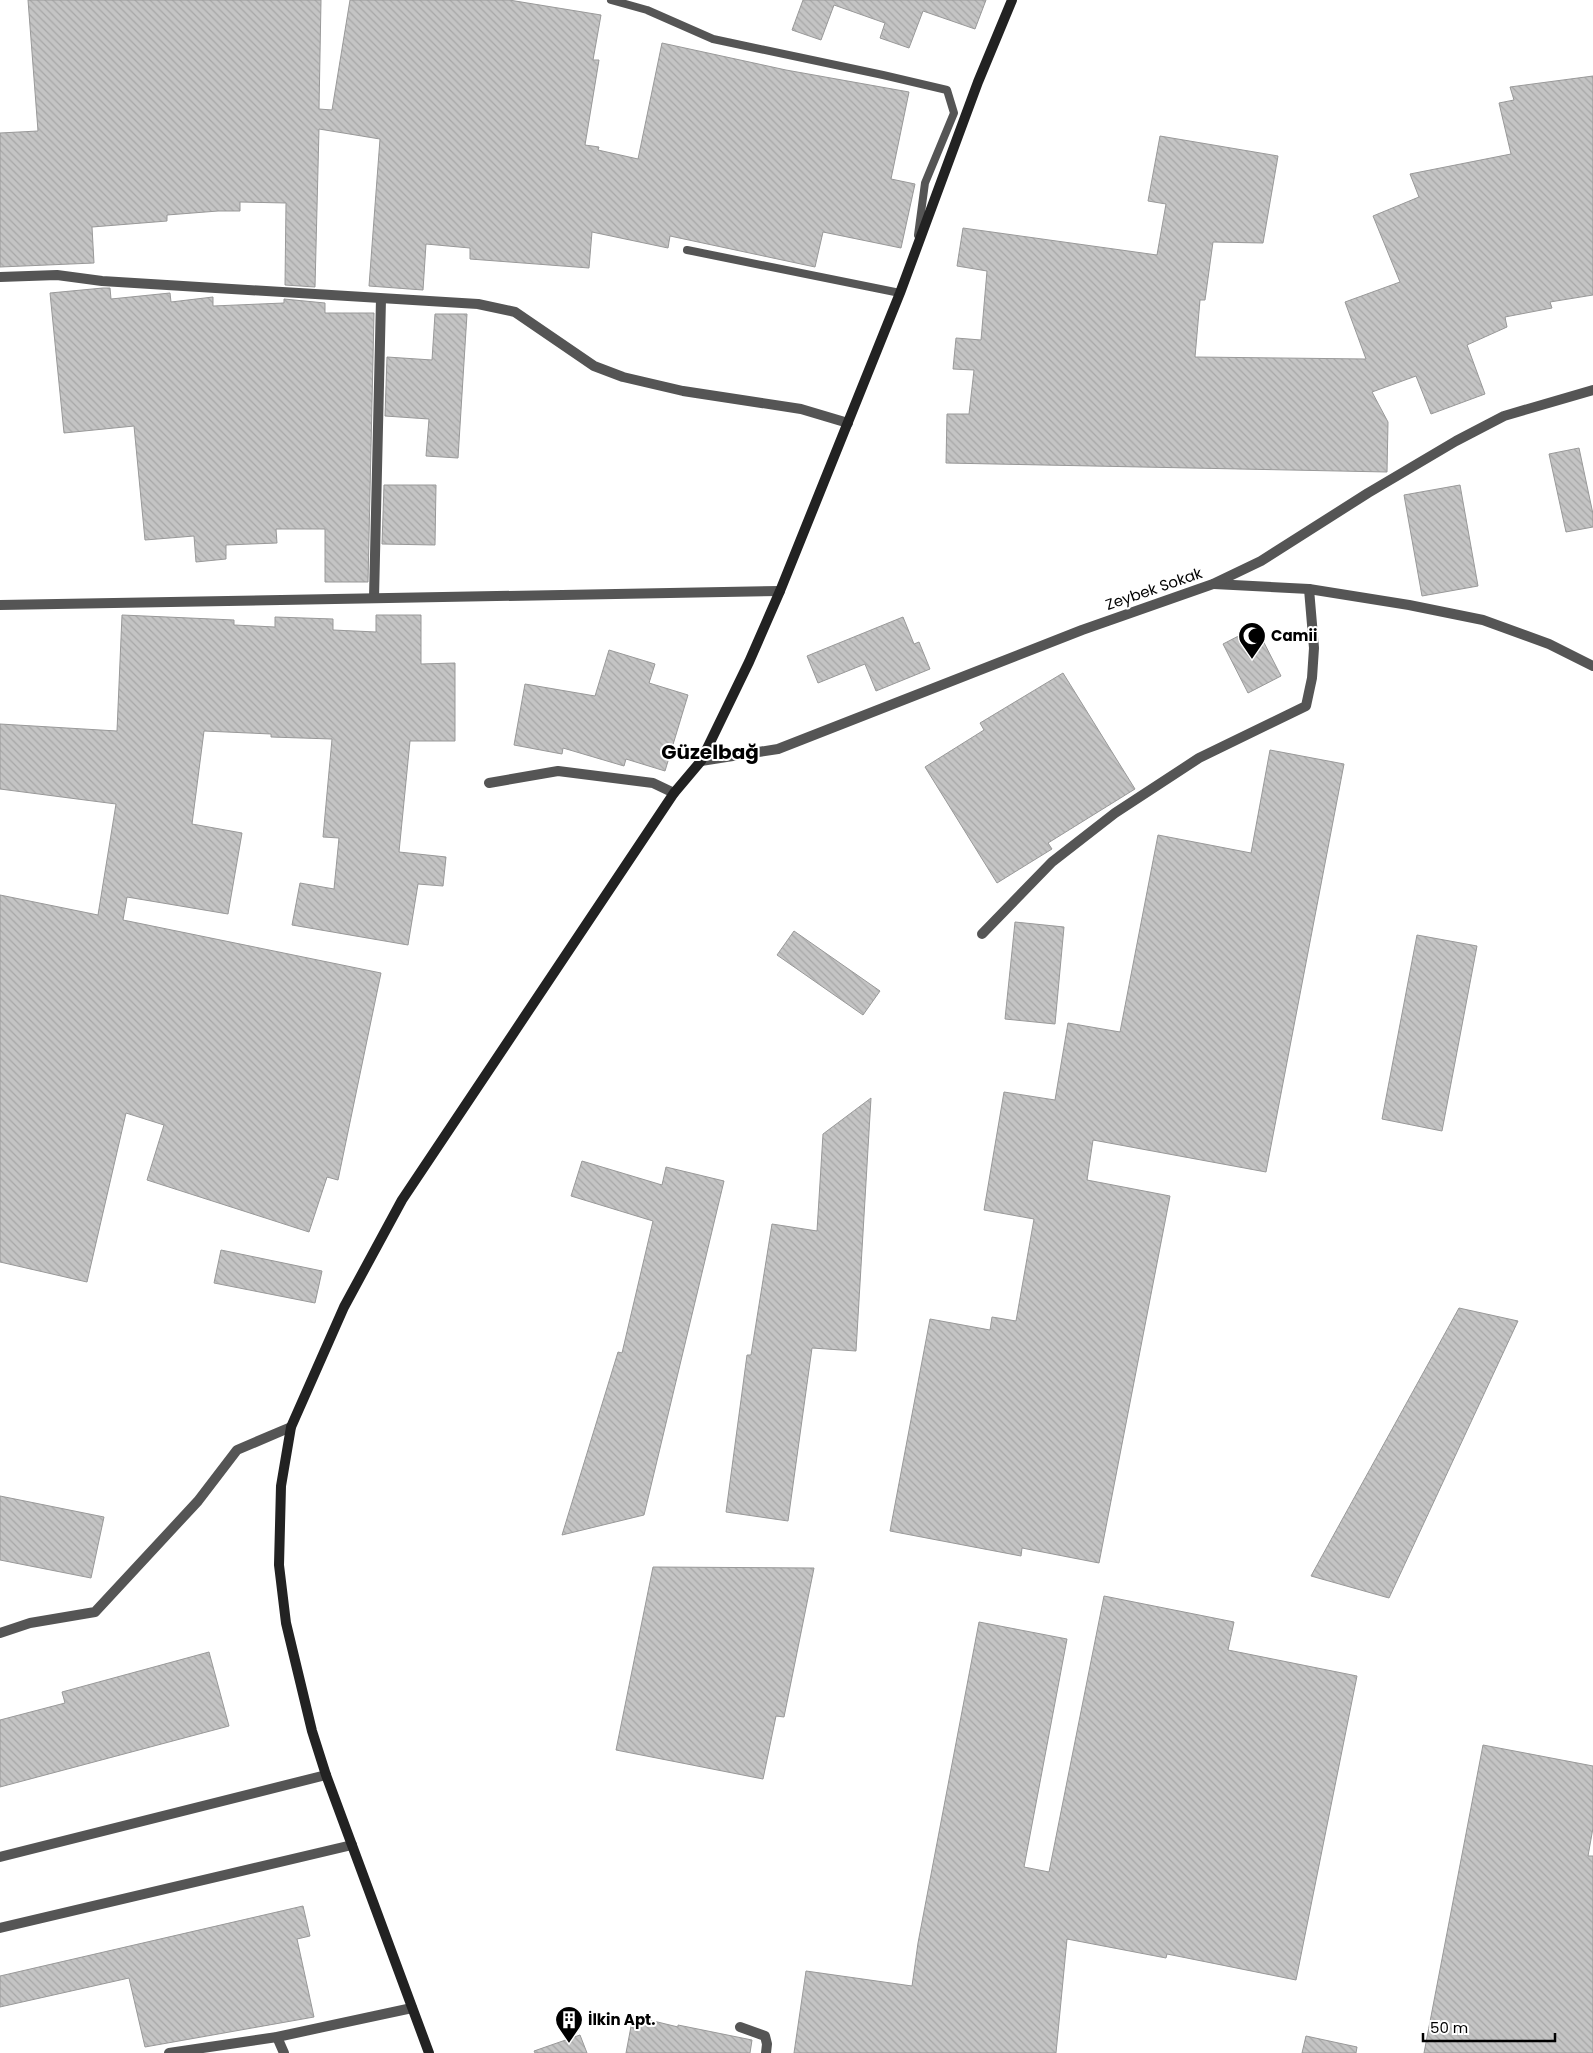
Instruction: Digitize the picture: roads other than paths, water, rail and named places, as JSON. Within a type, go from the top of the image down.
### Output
[{"type":"street","points":[[429,2053],[326,1775],[312,1731],[286,1623],[279,1565],[281,1486],[291,1427],[344,1307],[402,1200],[674,793],[701,760],[749,662],[780,591],[900,293],[978,82],[1012,0]]},
{"type":"street","points":[[0,277],[57,275],[111,281],[478,304],[515,312],[594,366],[623,377],[683,391],[801,409],[848,423]]},
{"type":"street","points":[[374,598],[381,298]]},
{"type":"street","name":"Zeybek Sokak","points":[[701,760],[778,749],[1082,630],[1213,584],[1260,561],[1368,493],[1456,441],[1504,416],[1593,390]]},
{"type":"street","points":[[1213,584],[1309,589],[1409,605],[1482,620],[1549,644],[1593,666]]},
{"type":"street","points":[[982,934],[1052,862],[1115,813],[1199,758],[1306,706],[1312,678],[1314,648],[1309,589]]},
{"type":"street","points":[[0,605],[780,591]]},
{"type":"street","points":[[489,783],[558,771],[653,783],[674,793]]},
{"type":"street","points":[[0,1633],[30,1623],[95,1612],[198,1501],[237,1450],[291,1427]]},
{"type":"street","points":[[0,1857],[326,1775]]},
{"type":"street","points":[[0,1928],[352,1846]]},
{"type":"street","points":[[170,2053],[277,2037],[412,2008]]},
{"type":"street","points":[[740,2027],[764,2036],[767,2044],[766,2053]]},
{"type":"street","points":[[277,2037],[284,2053]]},
{"type":"lane","points":[[611,0],[647,10],[713,39],[947,90],[954,113],[925,184],[917,244]]},
{"type":"lane","points":[[687,250],[900,293]]},
{"type":"place","name":"Camii","points":[[1252,660]]},
{"type":"place","name":"İlkin Apt.","points":[[569,2044]]},
{"type":"district","name":"Güzelbağ","points":[[710,752]]}]
